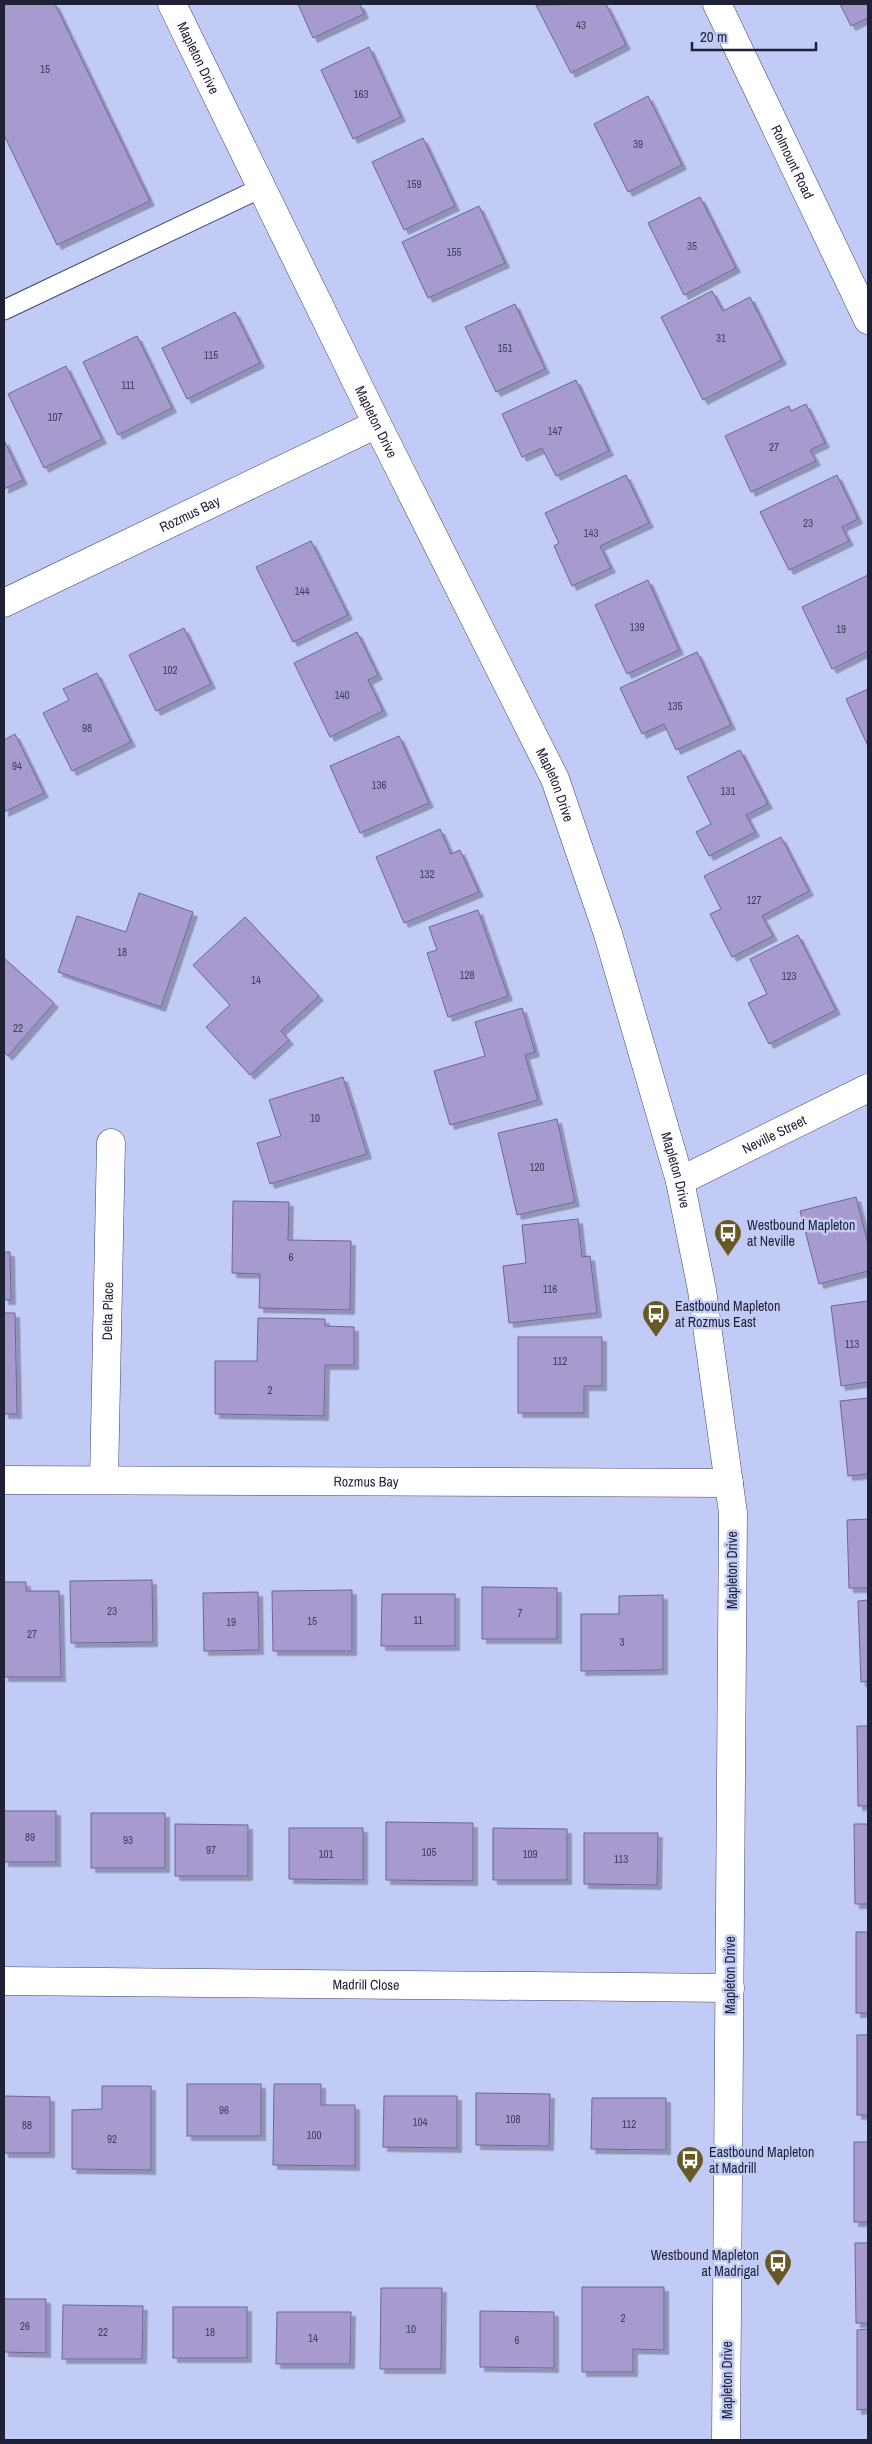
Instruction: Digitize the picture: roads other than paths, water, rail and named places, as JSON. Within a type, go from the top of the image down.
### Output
[{"type":"street","name":"Mapleton Drive","points":[[172,4],[377,424],[555,779],[608,934],[680,1181],[702,1290],[733,1513],[726,2440]]},
{"type":"street","name":"Rolmount Road","points":[[717,4],[868,320]]},
{"type":"street","name":"Rozmus Bay","points":[[4,603],[377,424]]},
{"type":"street","name":"Neville Street","points":[[680,1181],[868,1088]]},
{"type":"street","name":"Delta Place","points":[[104,1480],[111,1142]]},
{"type":"street","name":"Rozmus Bay","points":[[4,1480],[729,1483]]},
{"type":"street","name":"Madrill Close","points":[[4,1981],[730,1988]]},
{"type":"lane","points":[[4,310],[262,188]]},
{"type":"place","name":"Westbound Mapleton at Neville","points":[[728,1257]]},
{"type":"place","name":"Eastbound Mapleton at Rozmus East","points":[[656,1338]]},
{"type":"place","name":"Eastbound Mapleton at Madrill","points":[[690,2184]]},
{"type":"place","name":"Westbound Mapleton at Madrigal","points":[[778,2287]]}]
